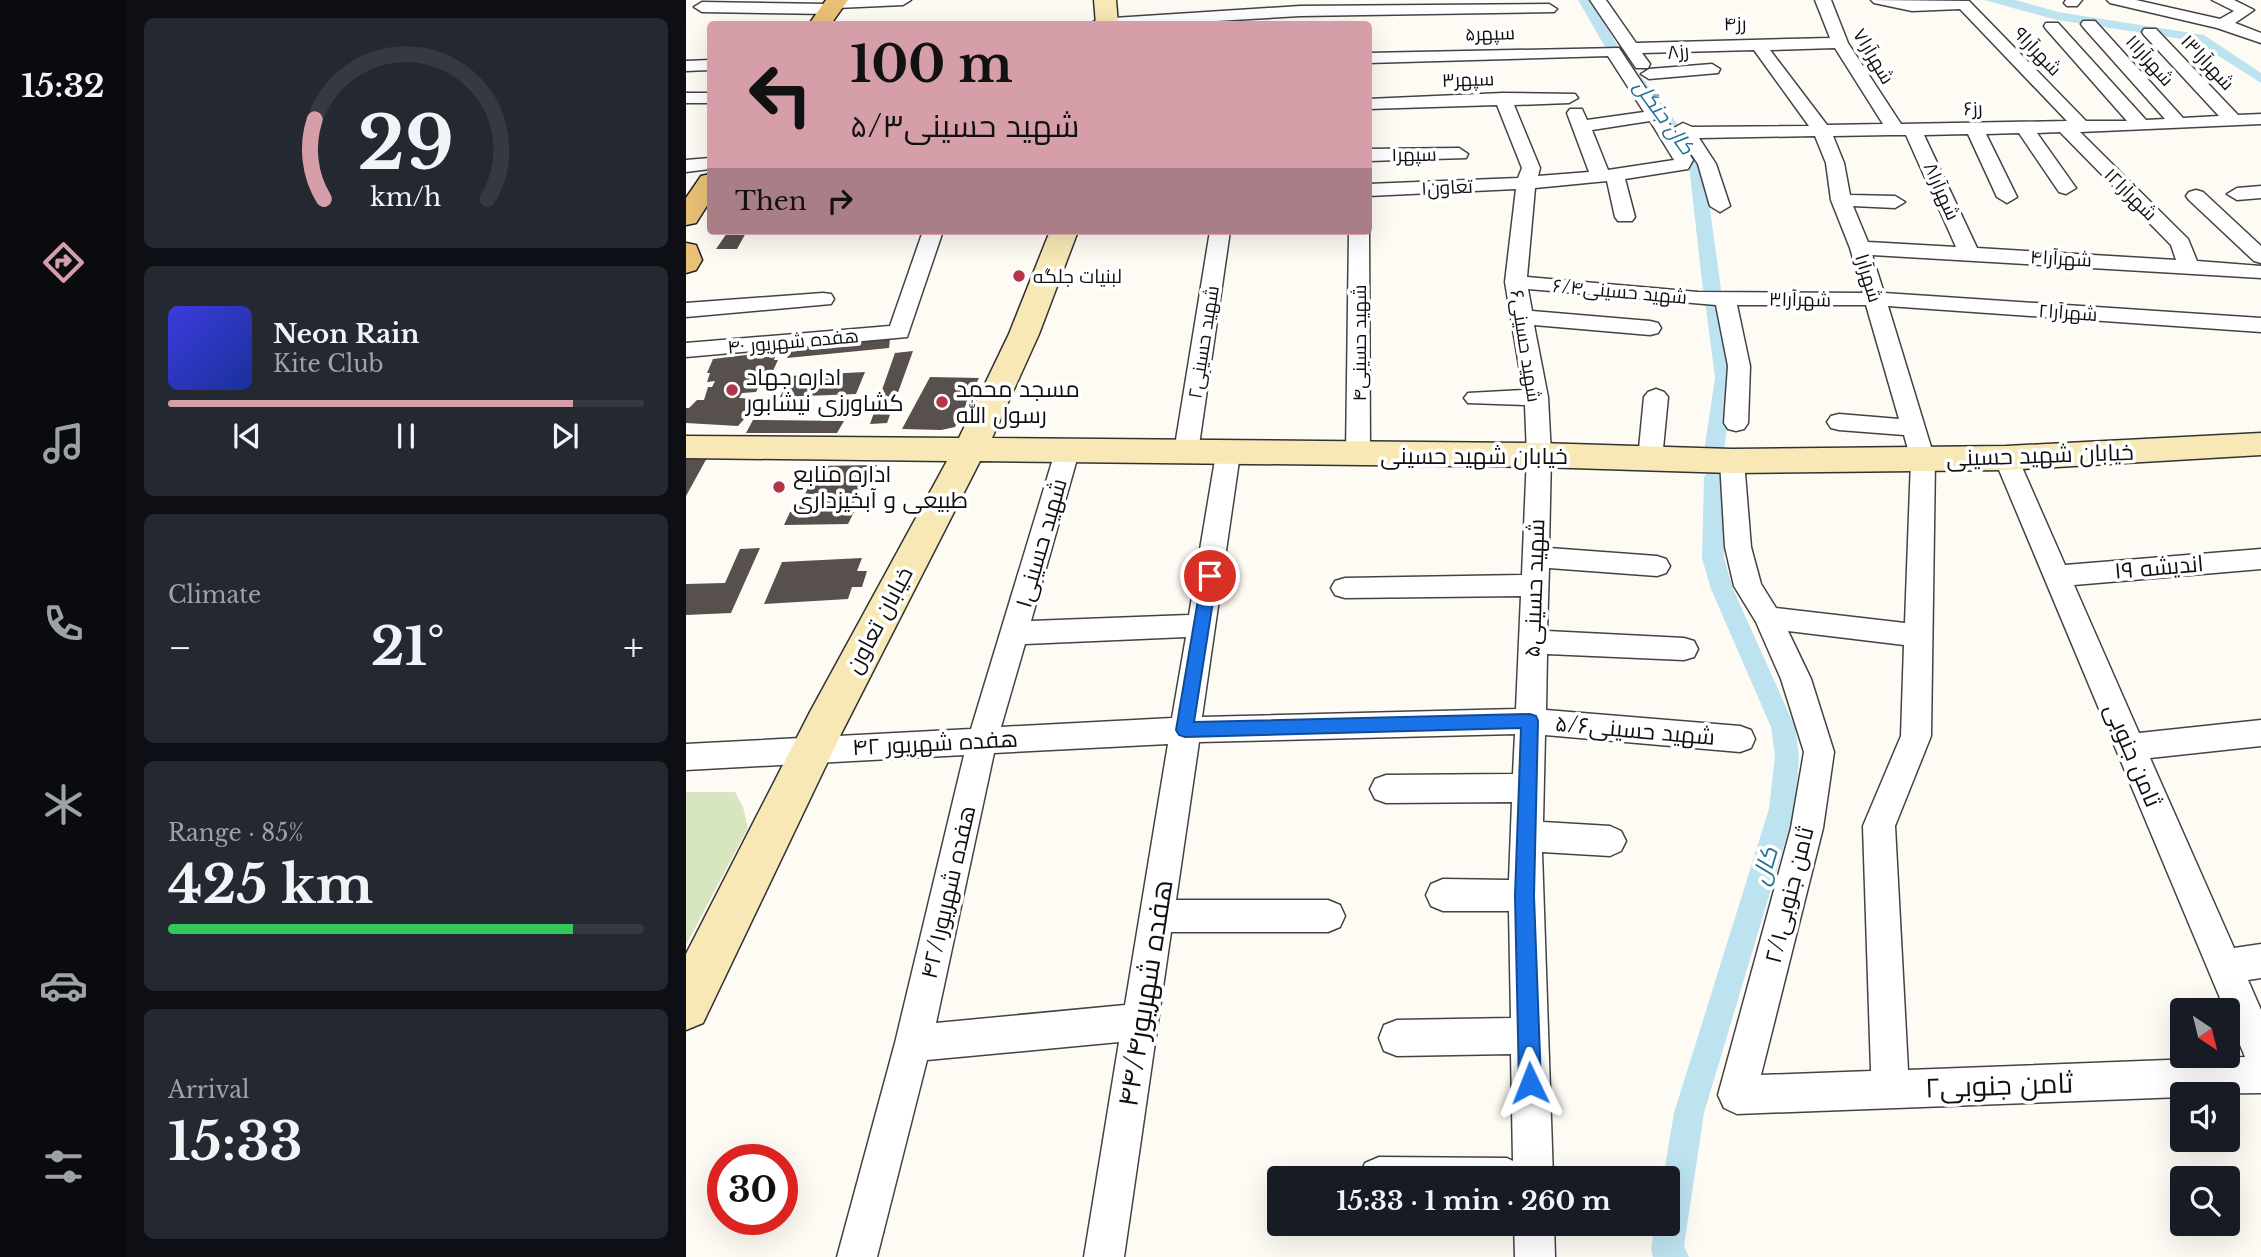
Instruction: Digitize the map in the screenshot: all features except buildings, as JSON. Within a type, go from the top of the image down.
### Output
[{"type":"main road","points":[[1105,0],[1107,21]]},
{"type":"main road","points":[[697,208],[707,188]]},
{"type":"main road","name":"خیابان تعاون","points":[[686,1006],[810,750],[970,448],[1046,285],[1063,235]]},
{"type":"main road","points":[[686,251],[686,264]]},
{"type":"main road","name":"خیابان شهید حسینی","points":[[686,447],[1539,455],[1732,461],[2006,458],[2261,444]]},
{"type":"street","points":[[689,17],[705,3],[740,8],[830,9],[902,0]]},
{"type":"street","points":[[1178,0],[1179,19]]},
{"type":"street","points":[[1598,0],[1707,164],[1720,206]]},
{"type":"street","name":"شهرآرا۷","points":[[1823,0],[1840,43],[1905,131]]},
{"type":"street","name":"شهرآرا۹","points":[[1879,0],[1912,6],[1964,4],[2073,126]]},
{"type":"street","points":[[2115,0],[2222,24],[2261,38]]},
{"type":"street","points":[[2220,0],[2253,6]]},
{"type":"street","points":[[1150,21],[1179,19],[1228,8],[1300,12],[1443,5],[1549,9]]},
{"type":"street","points":[[2222,24],[2253,6]]},
{"type":"street","name":"شهرآرا۱۱","points":[[2089,24],[2179,124]]},
{"type":"street","points":[[2052,26],[2137,131]]},
{"type":"street","name":"شهرآرا۱۳","points":[[2150,32],[2235,122]]},
{"type":"street","name":"رز۴","points":[[1631,48],[1675,39],[1758,44],[1840,43]]},
{"type":"street","name":"شهرآرا","points":[[1758,44],[1821,130],[1835,163],[1842,200],[1860,248],[1923,460]]},
{"type":"street","name":"سپهر۵","points":[[1372,58],[1612,51],[1657,116]]},
{"type":"street","points":[[686,66],[707,65]]},
{"type":"street","name":"رز۸","points":[[1652,80],[1712,69]]},
{"type":"street","points":[[1652,80],[1701,83]]},
{"type":"street","points":[[686,98],[707,98]]},
{"type":"street","name":"سپهر۳","points":[[1372,104],[1503,98],[1575,112],[1657,116]]},
{"type":"street","name":"شهید حسینی۶","points":[[1503,98],[1531,168],[1516,282],[1536,397],[1539,455]]},
{"type":"street","points":[[1575,112],[1608,176],[1625,217]]},
{"type":"street","points":[[1527,183],[1608,176],[1681,165],[1684,160],[1657,116]]},
{"type":"street","name":"رز۶","points":[[1686,133],[2073,126],[2137,131],[2179,124],[2261,119]]},
{"type":"street","name":"شهرآرا۱۲","points":[[2073,126],[2181,243],[2188,267]]},
{"type":"street","points":[[2024,127],[2066,188]]},
{"type":"street","points":[[1975,129],[2007,197]]},
{"type":"street","name":"شهرآرا۸","points":[[1905,131],[1969,253]]},
{"type":"street","name":"سپهر۱","points":[[1372,155],[1459,154]]},
{"type":"street","points":[[686,166],[707,164]]},
{"type":"street","name":"تعاون۱","points":[[1372,190],[1527,183]]},
{"type":"street","points":[[2237,194],[2261,192]]},
{"type":"street","points":[[2196,196],[2261,257]]},
{"type":"street","points":[[1842,200],[1895,202]]},
{"type":"street","name":"هفده شهریور ۴۰","points":[[686,350],[899,332],[932,235]]},
{"type":"street","name":"شهید حسینی۲","points":[[1186,452],[1219,235]]},
{"type":"street","name":"شهید حسینی۴","points":[[1358,455],[1359,235]]},
{"type":"street","name":"شهرآرا۴","points":[[1860,248],[2261,272]]},
{"type":"street","name":"شهید حسینی۶/۴","points":[[1516,282],[1725,298]]},
{"type":"street","points":[[1725,298],[1740,366],[1735,423]]},
{"type":"street","name":"شهرآرا۳","points":[[1725,298],[1875,299]]},
{"type":"street","points":[[686,310],[823,299]]},
{"type":"street","name":"شهرآرا۲","points":[[1875,299],[2261,325]]},
{"type":"street","points":[[1521,317],[1650,328]]},
{"type":"street","points":[[1476,398],[1536,397]]},
{"type":"street","points":[[1650,459],[1656,397]]},
{"type":"street","points":[[1839,422],[1912,428]]},
{"type":"street","name":"شهید حسینی۱","points":[[982,741],[1067,452]]},
{"type":"street","name":"هفده شهریور۴۴/۴","points":[[1104,1257],[1228,454]]},
{"type":"street","name":"شهید حسینی۵","points":[[1533,1166],[1525,896],[1539,455]]},
{"type":"street","name":"ثامن جنوبی","points":[[2006,458],[2261,1052]]},
{"type":"street","points":[[1890,1089],[1879,826],[1916,736],[1923,460]]},
{"type":"street","name":"ثامن جنوبی۲/۱","points":[[1732,461],[1738,547],[1748,586],[1768,618],[1796,679],[1819,752],[1807,828],[1737,1095]]},
{"type":"street","points":[[1535,557],[1657,566]]},
{"type":"street","name":"اندیشه ۱۹","points":[[2057,576],[2261,559]]},
{"type":"street","points":[[1345,588],[1534,585]]},
{"type":"street","points":[[1768,618],[1918,636]]},
{"type":"street","points":[[1014,633],[1202,625]]},
{"type":"street","points":[[1532,642],[1684,649]]},
{"type":"street","name":"شهید حسینی۵/۶","points":[[1185,730],[1530,721],[1740,739]]},
{"type":"street","name":"هفده شهریور ۴۲","points":[[686,757],[1185,730]]},
{"type":"street","points":[[2130,747],[2261,733]]},
{"type":"street","name":"هفده شهریور۴۲/۱","points":[[858,1257],[913,1043],[982,741]]},
{"type":"street","points":[[1386,789],[1527,788]]},
{"type":"street","points":[[1526,836],[1610,841]]},
{"type":"street","points":[[1443,895],[1525,896]]},
{"type":"street","points":[[1157,916],[1328,916]]},
{"type":"street","points":[[2224,965],[2261,961]]},
{"type":"street","points":[[913,1043],[1140,1022]]},
{"type":"street","points":[[1397,1038],[1529,1036]]},
{"type":"street","name":"ثامن جنوبی۲","points":[[1737,1095],[2261,1075]]},
{"type":"street","points":[[1534,1236],[1535,1257]]},
{"type":"green space","points":[[686,792],[735,792],[743,807],[748,828],[686,945]]},
{"type":"waterway","name":"کال جنگل","points":[[1584,0],[1613,49],[1695,157],[1712,290]]},
{"type":"waterway","name":"کال جنگل","points":[[1899,0],[1962,0]]},
{"type":"waterway","name":"کال جنگل","points":[[1990,0],[2006,1],[2057,16],[2199,38],[2261,79]]},
{"type":"waterway","name":"کال","points":[[1714,300],[1724,378],[1714,452]]},
{"type":"waterway","name":"کال","points":[[1672,1257],[1667,1250],[1689,1113],[1782,809],[1787,756],[1783,727],[1722,589],[1713,558],[1714,477]]},
{"type":"place","name":"لبنیات جلگه","points":[[1019,276]]},
{"type":"place","name":"اداره جهاد کشاورزی نیشابور","points":[[732,390]]},
{"type":"place","name":"مسجد محمد رسول الله","points":[[942,402]]},
{"type":"place","name":"اداره منابع طبیعی و آبخیزداری","points":[[779,487]]},
{"type":"route","points":[[1210,576],[1185,730],[1530,721],[1525,896],[1530,1083]]}]
